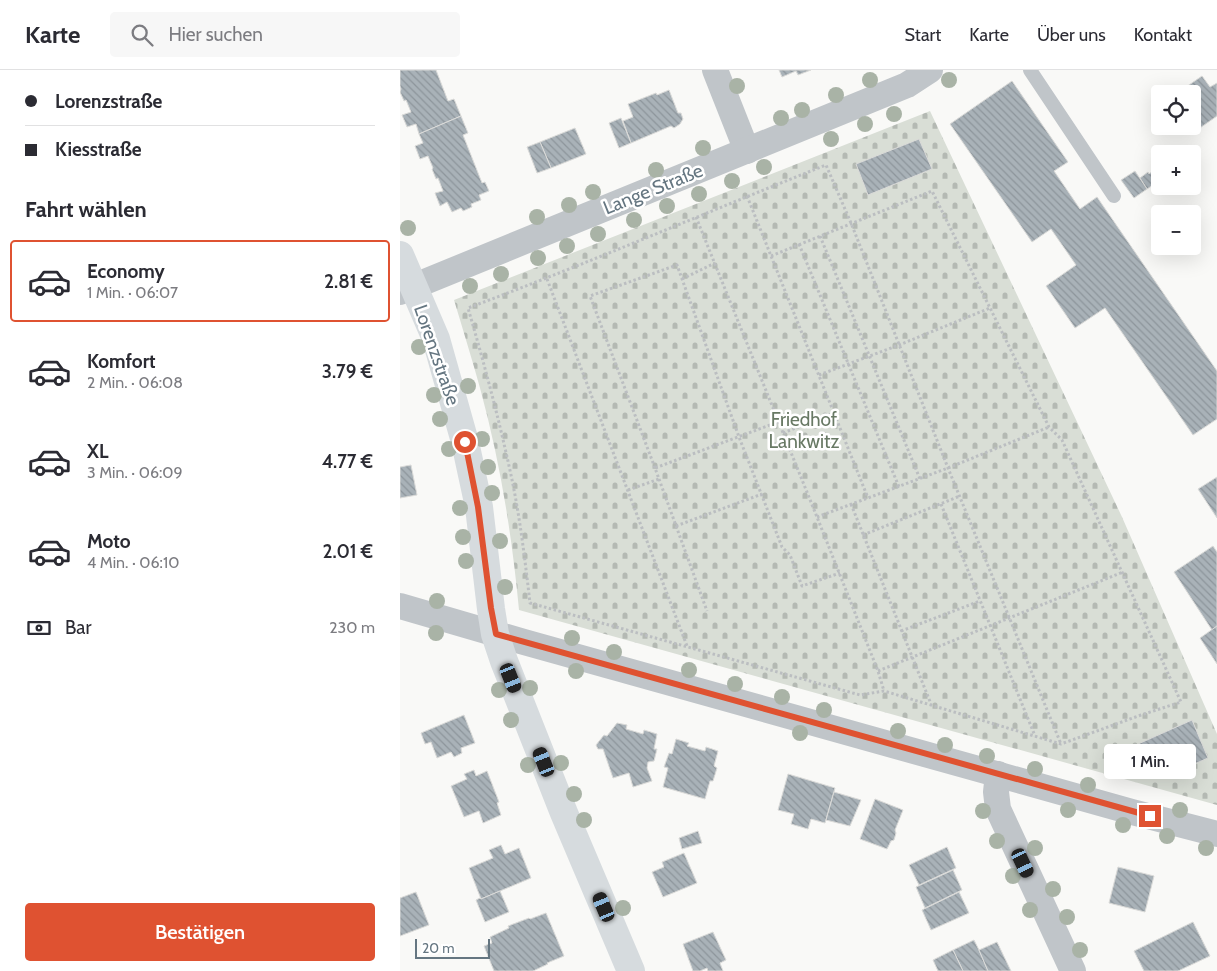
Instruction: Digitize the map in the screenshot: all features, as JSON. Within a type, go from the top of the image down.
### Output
[{"type":"street","points":[[715,70],[747,150]]},
{"type":"street","name":"Lange Straße","points":[[406,290],[907,85],[930,70]]},
{"type":"street","name":"Lorenzstraße","points":[[400,255],[406,290],[423,307],[436,339],[465,442],[478,507],[491,608],[504,661],[564,812],[631,971]]},
{"type":"street","points":[[400,606],[1217,834]]},
{"type":"street","points":[[998,774],[996,792],[998,809],[1073,971]]},
{"type":"lane","points":[[1030,70],[1114,196]]},
{"type":"path","points":[[771,256],[799,244],[820,236],[851,223],[932,190],[1049,427],[1062,440],[1181,702],[1061,744],[884,690],[860,695],[530,603],[521,531],[511,475],[487,374],[468,308],[547,279],[826,165],[851,223],[948,468],[1061,744]]},
{"type":"path","points":[[747,196],[868,498]]},
{"type":"path","points":[[696,217],[840,573],[884,690]]},
{"type":"path","points":[[820,236],[920,479]]},
{"type":"path","points":[[799,244],[899,487]]},
{"type":"path","points":[[682,279],[714,263]]},
{"type":"path","points":[[707,611],[590,296],[677,264],[739,436],[782,547],[790,555],[802,586],[840,573]]},
{"type":"path","points":[[547,279],[687,646]]},
{"type":"path","points":[[819,375],[990,308]]},
{"type":"path","points":[[783,433],[834,413]]},
{"type":"path","points":[[655,468],[778,422]]},
{"type":"path","points":[[817,517],[920,479],[1049,427]]},
{"type":"path","points":[[628,490],[659,479]]},
{"type":"path","points":[[676,526],[762,494]]},
{"type":"path","points":[[863,535],[960,496]]},
{"type":"path","points":[[851,504],[931,704]]},
{"type":"path","points":[[940,504],[1035,736]]},
{"type":"path","points":[[878,671],[1123,572]]},
{"type":"path","points":[[901,631],[980,601]]},
{"type":"green space","name":"Friedhof Lankwitz","points":[[930,111],[1122,517],[1217,734],[1217,805],[519,610],[509,526],[494,443],[454,300]]},
{"type":"building","points":[[400,70],[436,70],[448,101],[454,99],[461,116],[419,134],[416,124],[407,127],[402,115],[411,112],[400,92]]},
{"type":"building","points":[[779,70],[811,70],[798,75],[796,71],[782,77]]},
{"type":"building","points":[[1202,76],[1210,87],[1217,83],[1217,116],[1201,127],[1201,85],[1189,85]]},
{"type":"building","points":[[1012,81],[1068,162],[1054,171],[1080,209],[1097,197],[1217,371],[1217,419],[1193,435],[1105,308],[1075,328],[1046,286],[1076,265],[1051,229],[1032,242],[950,124]]},
{"type":"building","points":[[669,90],[678,113],[681,113],[683,119],[680,124],[674,128],[671,126],[631,143],[623,121],[633,117],[628,104]]},
{"type":"building","points":[[461,116],[468,133],[463,135],[482,183],[485,182],[489,191],[479,195],[481,200],[471,204],[472,207],[463,211],[461,208],[452,212],[447,202],[440,206],[435,193],[443,191],[438,178],[436,179],[428,156],[420,159],[415,146],[423,143],[419,134]]},
{"type":"building","points":[[621,118],[631,143],[619,148],[609,123]]},
{"type":"building","points":[[575,128],[586,154],[551,168],[540,142]]},
{"type":"building","points":[[919,139],[932,169],[868,195],[856,164]]},
{"type":"building","points":[[540,142],[551,168],[537,173],[527,147]]},
{"type":"building","points":[[1135,171],[1147,189],[1134,198],[1121,180]]},
{"type":"building","points":[[1148,172],[1149,174],[1151,173],[1151,186],[1147,189],[1140,178]]},
{"type":"building","points":[[411,465],[417,495],[400,498],[400,467]]},
{"type":"building","points":[[1217,477],[1217,518],[1198,489]]},
{"type":"building","points":[[1213,546],[1217,552],[1217,626],[1212,630],[1174,572]]},
{"type":"building","points":[[1217,626],[1217,664],[1200,638]]},
{"type":"building","points":[[464,715],[475,743],[461,748],[462,753],[454,757],[451,752],[437,758],[431,742],[425,744],[421,733]]},
{"type":"building","points":[[1192,720],[1208,758],[1190,766],[1182,748],[1146,763],[1138,744]]},
{"type":"building","points":[[617,723],[627,725],[626,729],[643,734],[644,730],[657,734],[654,749],[657,749],[654,761],[648,762],[647,768],[652,781],[633,787],[629,773],[613,778],[603,749],[598,749],[596,745],[604,735],[607,736]]},
{"type":"building","points":[[676,739],[689,743],[687,746],[705,751],[706,747],[718,751],[714,766],[717,768],[713,781],[710,781],[705,799],[663,787],[668,768],[664,767],[669,753],[672,754]]},
{"type":"building","points":[[1138,744],[1144,759],[1127,766],[1121,751]]},
{"type":"building","points":[[474,770],[476,776],[487,771],[499,802],[497,803],[501,815],[483,823],[479,811],[464,817],[451,786],[467,779],[464,774]]},
{"type":"building","points":[[788,774],[835,788],[825,823],[811,819],[808,829],[791,824],[794,814],[778,810]]},
{"type":"building","points":[[834,792],[861,800],[850,826],[826,820]]},
{"type":"building","points":[[875,799],[903,810],[895,830],[894,840],[891,841],[887,849],[860,839]]},
{"type":"building","points":[[698,831],[702,843],[682,849],[679,838]]},
{"type":"building","points":[[501,845],[505,854],[519,848],[531,878],[481,899],[469,868],[493,858],[489,850]]},
{"type":"building","points":[[947,847],[956,868],[919,885],[909,865]]},
{"type":"building","points":[[684,853],[697,883],[663,897],[652,872],[664,867],[662,862]]},
{"type":"building","points":[[1118,867],[1154,876],[1145,912],[1109,903]]},
{"type":"building","points":[[953,870],[962,890],[925,908],[916,887]]},
{"type":"building","points":[[500,891],[509,912],[485,922],[476,900]]},
{"type":"building","points":[[416,892],[429,925],[400,936],[400,898]]},
{"type":"building","points":[[959,892],[969,913],[931,930],[922,910]]},
{"type":"building","points":[[546,913],[564,956],[533,971],[494,971],[484,946],[492,943],[490,937],[509,928],[508,926]]},
{"type":"building","points":[[1193,922],[1210,956],[1178,971],[1144,971],[1134,951]]},
{"type":"building","points":[[713,932],[726,960],[720,963],[723,971],[708,971],[707,968],[693,971],[683,944]]},
{"type":"building","points":[[974,940],[988,971],[963,971],[953,950]]},
{"type":"building","points":[[997,942],[1011,971],[988,971],[979,950]]},
{"type":"building","points":[[953,950],[963,971],[938,971],[933,960]]},
{"type":"route","points":[[465,442],[478,507],[496,634],[1150,816]]}]
